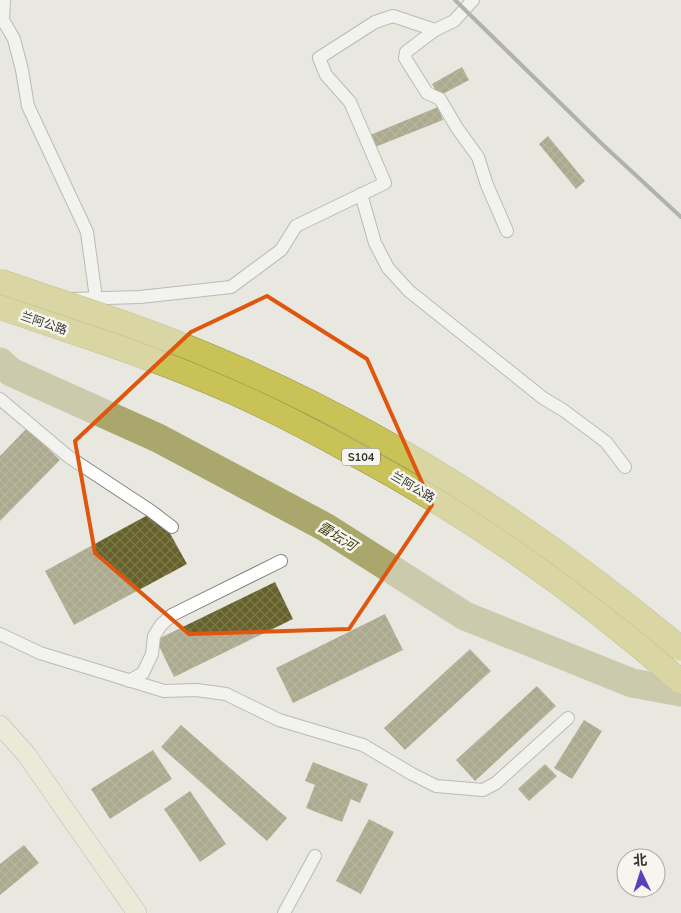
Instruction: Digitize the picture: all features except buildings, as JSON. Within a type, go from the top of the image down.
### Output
[{"type":"highway","name":"兰阿公路","points":[[0,283],[214,357],[333,414],[447,479],[503,514],[596,580],[681,649]]},
{"type":"highway","name":"兰阿公路","points":[[0,308],[204,380],[263,407],[370,462],[434,500],[535,566],[625,634],[681,682]]},
{"type":"street","points":[[4,0],[3,20],[14,39],[28,106],[87,232],[96,298]]},
{"type":"street","points":[[473,0],[454,21],[435,30],[406,52],[405,58],[427,93],[440,99],[457,128],[478,157],[487,185],[507,231]]},
{"type":"street","points":[[0,283],[38,299],[140,297],[231,287],[281,250],[296,226],[385,183],[350,102],[326,75],[319,58],[375,22],[393,16],[435,30]]},
{"type":"street","points":[[361,194],[375,243],[388,268],[408,291],[543,398],[563,410],[606,442],[626,467]]},
{"type":"street","points":[[0,399],[69,457],[172,527]]},
{"type":"street","points":[[129,681],[143,673],[152,654],[154,636],[161,625],[172,615],[281,561]]},
{"type":"street","points":[[0,634],[40,653],[164,691],[196,690],[226,694],[279,720],[363,745],[436,786],[483,790],[496,783],[568,718]]},
{"type":"street","points":[[0,726],[26,754],[136,913]]},
{"type":"street","points":[[284,913],[315,856]]},
{"type":"highlighted area","points":[[267,296],[367,359],[432,505],[349,629],[189,634],[95,553],[75,441],[191,332]]},
{"type":"waterway","name":"雷坛河","points":[[0,362],[11,372],[158,438],[325,527],[465,616],[632,683],[681,692]]},
{"type":"railway","points":[[455,0],[602,144],[681,217]]}]
